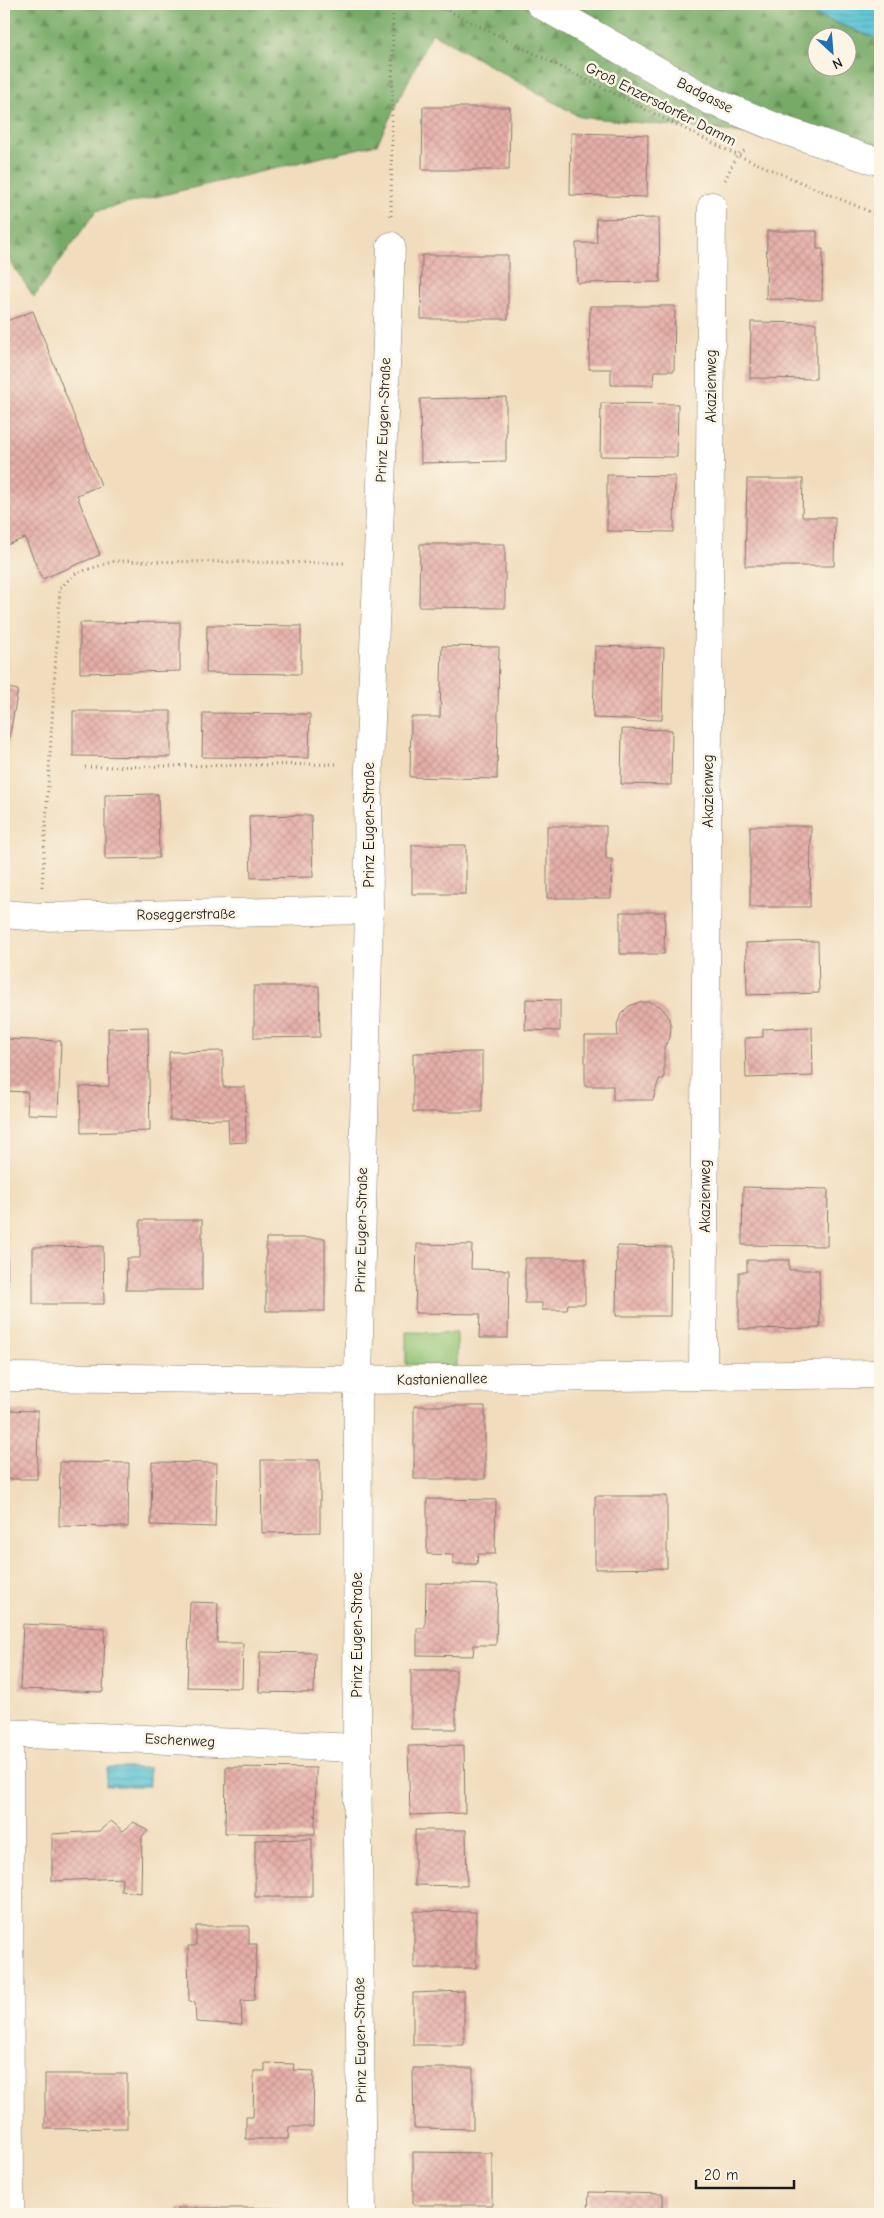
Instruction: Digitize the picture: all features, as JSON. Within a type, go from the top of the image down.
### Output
[{"type":"street","name":"Badgasse","points":[[540,4],[709,100],[783,130],[880,161]]},
{"type":"street","name":"Akazienweg","points":[[703,1375],[712,206]]},
{"type":"street","name":"Prinz Eugen-Straße","points":[[362,2214],[357,1748],[358,1380],[369,910],[369,763],[391,246]]},
{"type":"street","name":"Roseggerstraße","points":[[4,914],[40,918],[369,910]]},
{"type":"street","name":"Kastanienallee","points":[[4,1377],[358,1380],[880,1374]]},
{"type":"street","name":"Eschenweg","points":[[6,1733],[357,1748]]},
{"type":"street","points":[[6,1733],[10,2214]]},
{"type":"path","points":[[391,246],[393,4]]},
{"type":"path","name":"Groß Enzersdorfer Damm","points":[[434,4],[737,155],[880,216]]},
{"type":"path","points":[[712,206],[737,155],[783,130]]},
{"type":"path","points":[[40,918],[60,588],[76,572],[116,561],[378,563]]},
{"type":"path","points":[[85,767],[369,763]]},
{"type":"green space","points":[[4,4],[787,4],[849,28],[806,28],[806,78],[856,78],[856,31],[880,40],[880,146],[580,117],[432,33],[377,144],[96,211],[34,297],[4,252]]},
{"type":"green space","points":[[406,1332],[457,1333],[457,1366],[406,1365]]},
{"type":"water","points":[[787,4],[880,4],[880,40],[856,31],[856,28],[849,28]]},
{"type":"water","points":[[107,1768],[149,1768],[149,1786],[106,1786]]},
{"type":"building","points":[[423,107],[510,107],[509,170],[422,170]]},
{"type":"building","points":[[571,133],[648,135],[647,197],[570,195]]},
{"type":"building","points":[[659,218],[660,282],[577,283],[576,243],[597,243],[596,219]]},
{"type":"building","points":[[767,231],[817,231],[817,249],[823,249],[822,300],[766,299]]},
{"type":"building","points":[[422,255],[508,255],[508,319],[421,319]]},
{"type":"building","points":[[590,306],[675,306],[674,371],[654,371],[653,385],[611,385],[611,369],[589,369]]},
{"type":"building","points":[[33,311],[101,485],[77,495],[100,555],[42,579],[25,538],[4,546],[4,322]]},
{"type":"building","points":[[751,322],[816,323],[816,379],[750,378]]},
{"type":"building","points":[[506,397],[506,461],[421,463],[420,399]]},
{"type":"building","points":[[601,403],[678,404],[677,457],[600,456]]},
{"type":"building","points":[[607,475],[675,476],[674,532],[607,531]]},
{"type":"building","points":[[747,479],[803,479],[802,517],[835,517],[834,566],[745,566]]},
{"type":"building","points":[[420,544],[505,544],[505,608],[419,607]]},
{"type":"building","points":[[180,622],[180,671],[80,673],[80,623]]},
{"type":"building","points":[[207,625],[301,626],[301,674],[206,673]]},
{"type":"building","points":[[442,646],[499,647],[497,779],[410,777],[411,717],[440,717]]},
{"type":"building","points":[[595,646],[664,648],[662,720],[593,718]]},
{"type":"building","points":[[4,687],[18,690],[7,750],[4,749]]},
{"type":"building","points":[[73,711],[171,711],[171,757],[73,756]]},
{"type":"building","points":[[203,713],[310,714],[309,758],[202,757]]},
{"type":"building","points":[[622,729],[672,730],[671,785],[621,784]]},
{"type":"building","points":[[158,794],[159,858],[105,859],[105,795]]},
{"type":"building","points":[[311,815],[313,877],[251,878],[249,816]]},
{"type":"building","points":[[547,826],[606,826],[606,859],[612,859],[611,898],[547,898]]},
{"type":"building","points":[[750,826],[811,826],[810,907],[750,907]]},
{"type":"building","points":[[412,845],[466,845],[466,894],[412,894]]},
{"type":"building","points":[[620,912],[665,912],[664,954],[620,954]]},
{"type":"building","points":[[818,941],[819,993],[747,995],[746,943]]},
{"type":"building","points":[[254,986],[319,986],[320,1037],[254,1038]]},
{"type":"building","points":[[526,999],[560,1000],[560,1031],[525,1030]]},
{"type":"building","points":[[640,1002],[651,1002],[661,1007],[668,1016],[671,1026],[670,1038],[664,1047],[664,1079],[659,1079],[653,1100],[613,1100],[613,1086],[585,1086],[585,1036],[618,1036],[617,1025],[621,1014],[629,1006]]},
{"type":"building","points":[[148,1027],[150,1131],[81,1133],[80,1087],[109,1086],[108,1028]]},
{"type":"building","points":[[812,1027],[813,1076],[746,1078],[745,1038],[763,1037],[763,1029]]},
{"type":"building","points":[[4,1039],[61,1041],[58,1115],[27,1114],[28,1092],[4,1091]]},
{"type":"building","points":[[223,1051],[223,1087],[245,1087],[246,1142],[229,1143],[228,1119],[170,1120],[169,1052]]},
{"type":"building","points":[[482,1052],[482,1112],[413,1112],[413,1053]]},
{"type":"building","points":[[743,1187],[828,1189],[827,1246],[742,1245]]},
{"type":"building","points":[[140,1220],[202,1220],[202,1290],[126,1290],[127,1258],[140,1258]]},
{"type":"building","points":[[4,1231],[7,1231],[8,1303],[4,1303]]},
{"type":"building","points":[[266,1238],[325,1238],[325,1311],[266,1311]]},
{"type":"building","points":[[417,1244],[472,1245],[471,1269],[509,1270],[508,1338],[479,1338],[480,1314],[415,1313]]},
{"type":"building","points":[[103,1246],[104,1304],[33,1304],[33,1247]]},
{"type":"building","points":[[617,1246],[671,1247],[670,1316],[616,1316]]},
{"type":"building","points":[[525,1258],[585,1258],[585,1304],[568,1304],[567,1310],[542,1310],[542,1303],[525,1303]]},
{"type":"building","points":[[747,1260],[789,1260],[789,1270],[819,1270],[820,1328],[739,1329],[739,1272],[747,1272]]},
{"type":"building","points":[[414,1406],[485,1406],[485,1479],[414,1479]]},
{"type":"building","points":[[4,1410],[38,1411],[37,1479],[4,1479]]},
{"type":"building","points":[[261,1460],[320,1460],[320,1532],[262,1533]]},
{"type":"building","points":[[60,1462],[129,1463],[128,1527],[59,1526]]},
{"type":"building","points":[[152,1462],[217,1463],[215,1527],[151,1525]]},
{"type":"building","points":[[595,1496],[667,1496],[667,1568],[595,1569]]},
{"type":"building","points":[[427,1499],[496,1500],[495,1554],[478,1554],[477,1564],[453,1564],[453,1555],[427,1554]]},
{"type":"building","points":[[426,1583],[498,1585],[496,1645],[474,1645],[473,1656],[417,1655],[417,1628],[425,1628]]},
{"type":"building","points":[[190,1602],[218,1603],[217,1643],[243,1643],[242,1688],[187,1687]]},
{"type":"building","points":[[23,1624],[105,1628],[103,1692],[20,1689]]},
{"type":"building","points":[[260,1652],[315,1653],[314,1693],[259,1692]]},
{"type":"building","points":[[411,1670],[456,1670],[456,1729],[411,1729]]},
{"type":"building","points":[[464,1745],[465,1813],[410,1815],[408,1746]]},
{"type":"building","points":[[226,1767],[316,1768],[315,1834],[225,1833]]},
{"type":"building","points":[[111,1821],[123,1831],[134,1822],[148,1831],[142,1836],[141,1893],[121,1891],[122,1878],[52,1881],[52,1834],[99,1831]]},
{"type":"building","points":[[415,1830],[466,1830],[467,1886],[415,1885]]},
{"type":"building","points":[[312,1839],[312,1897],[255,1897],[255,1840]]},
{"type":"building","points":[[414,1911],[476,1912],[476,1968],[414,1968]]},
{"type":"building","points":[[196,1926],[249,1926],[249,1944],[257,1944],[254,2000],[241,2001],[242,2025],[196,2022],[195,2002],[189,2001],[188,1946],[196,1946]]},
{"type":"building","points":[[464,1991],[464,2045],[413,2045],[413,1993]]},
{"type":"building","points":[[265,2063],[294,2064],[293,2070],[314,2071],[313,2127],[289,2127],[288,2139],[246,2139],[246,2117],[253,2117],[254,2071],[265,2071]]},
{"type":"building","points":[[413,2068],[473,2068],[473,2129],[414,2128]]},
{"type":"building","points":[[45,2074],[127,2074],[127,2128],[45,2129]]},
{"type":"building","points":[[413,2152],[492,2153],[492,2205],[413,2205]]},
{"type":"building","points":[[589,2192],[663,2194],[663,2214],[588,2214]]},
{"type":"building","points":[[178,2208],[303,2208],[303,2214],[178,2214]]}]
